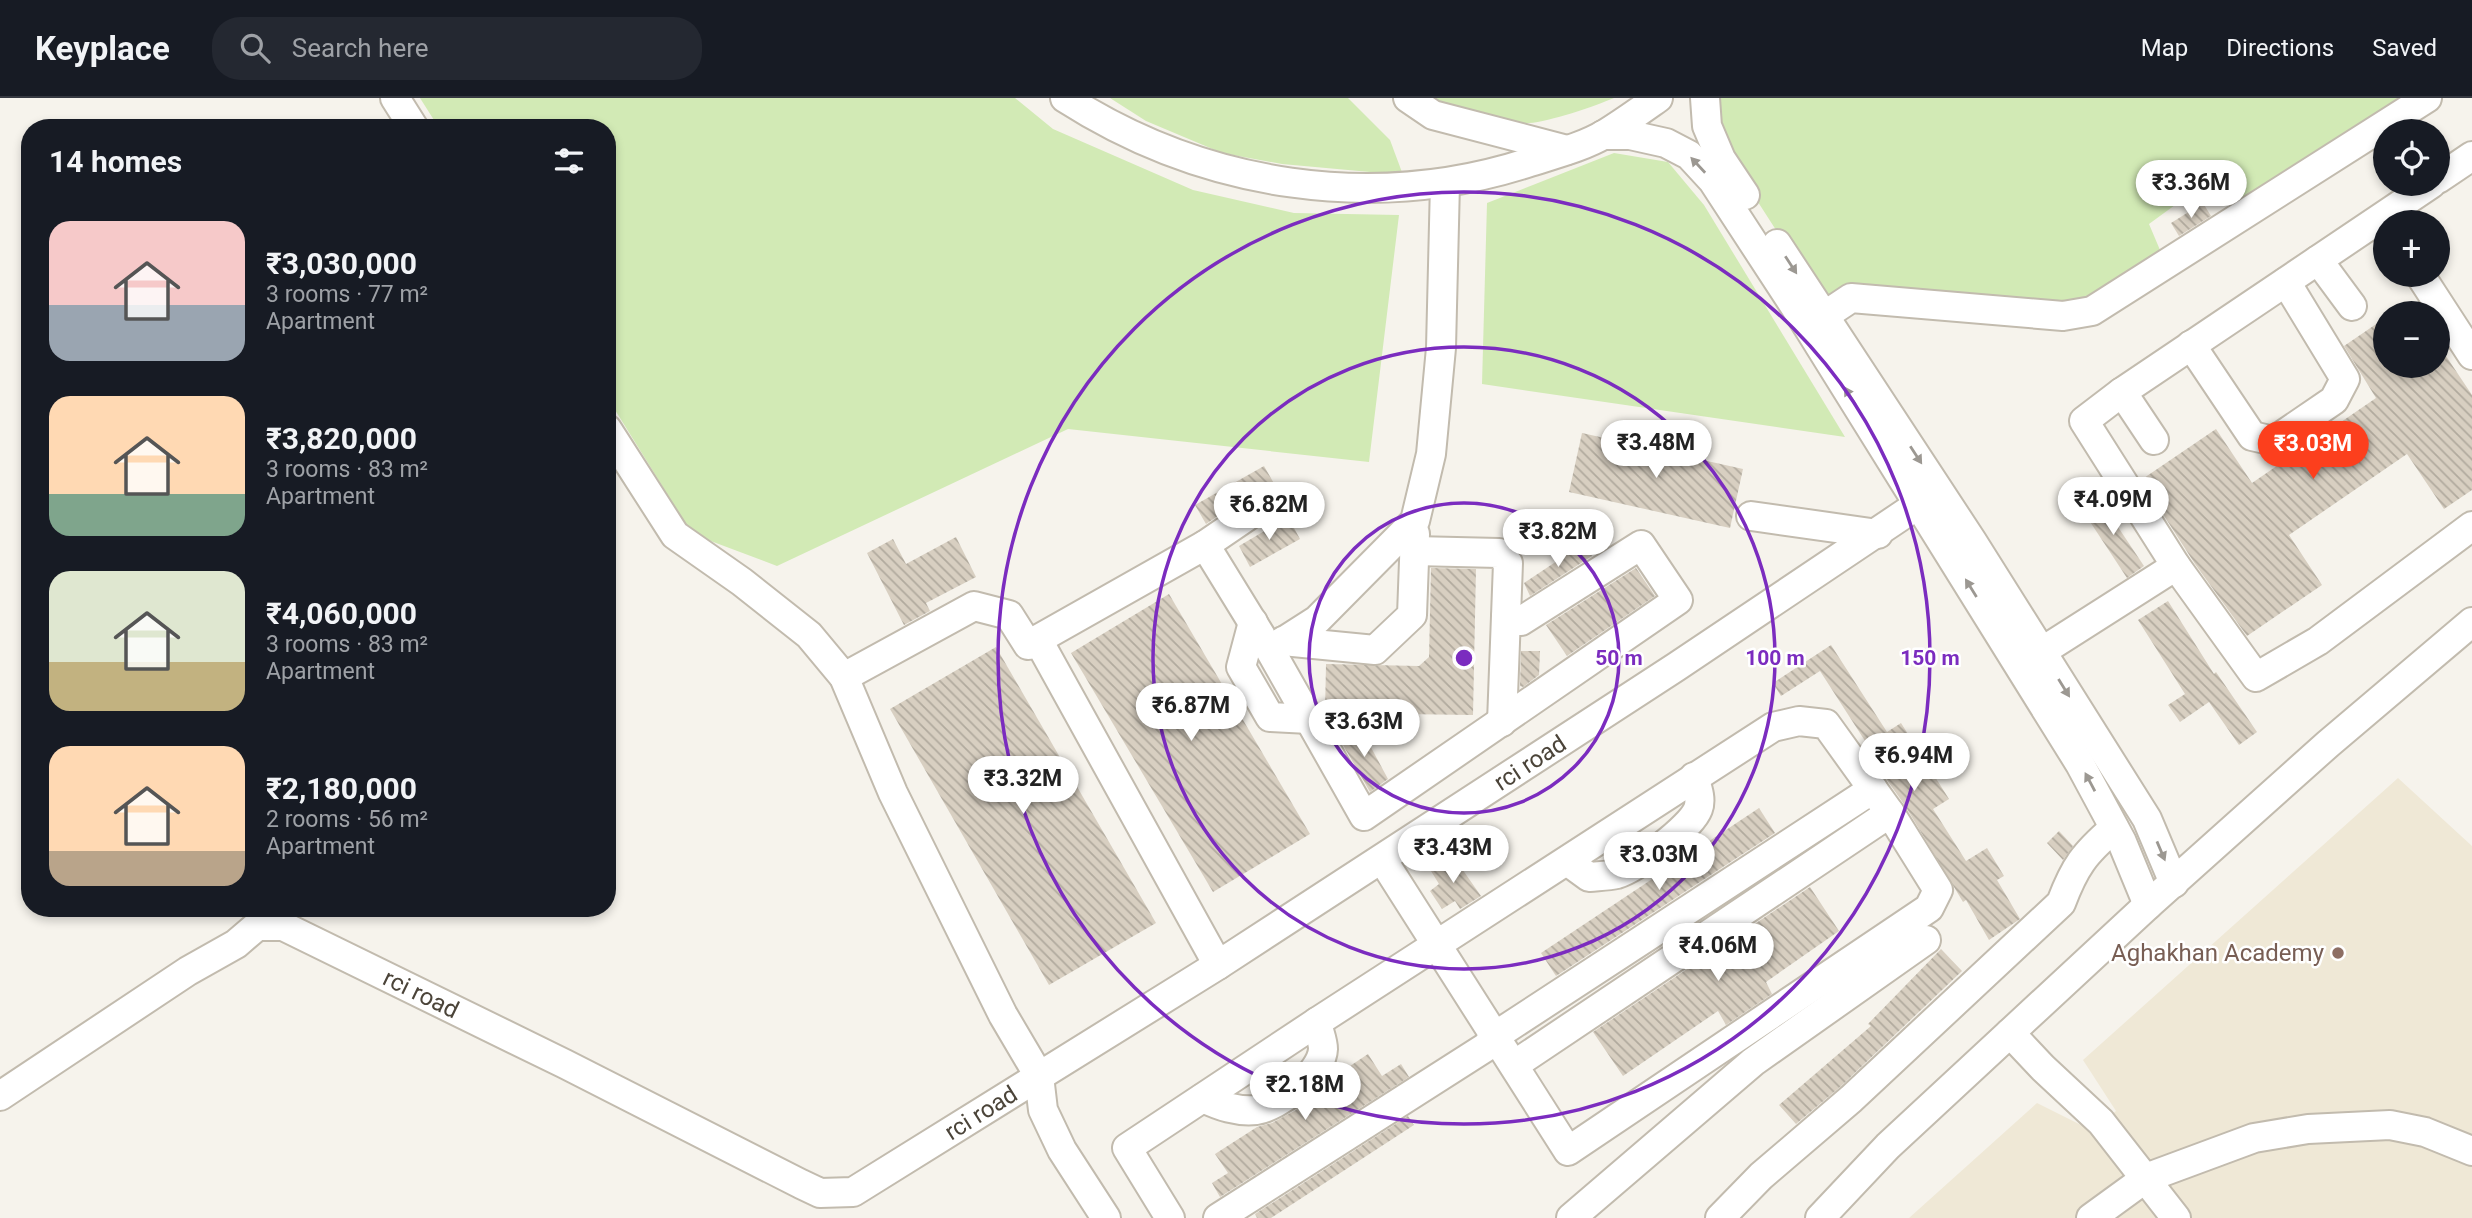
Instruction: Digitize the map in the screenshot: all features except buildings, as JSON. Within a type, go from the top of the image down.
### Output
[{"type":"street","points":[[395,98],[408,119]]},
{"type":"street","points":[[1065,98],[1100,120],[1163,150],[1229,171],[1298,184],[1367,188],[1445,184],[1503,171],[1603,135],[1658,98]]},
{"type":"street","points":[[1408,98],[1433,115],[1567,149]]},
{"type":"street","points":[[1705,98],[1707,126],[1721,159],[1972,541],[2147,818],[2174,883]]},
{"type":"street","points":[[1824,316],[1851,298],[2063,316],[2092,311],[2427,98]]},
{"type":"street","points":[[1603,135],[1630,135],[1666,144],[1689,155],[1713,181],[2080,764],[2118,835],[2148,905]]},
{"type":"street","points":[[2450,171],[2472,156]]},
{"type":"street","points":[[1277,646],[1375,650],[1412,615],[1415,521],[1431,454],[1441,348],[1445,184]]},
{"type":"street","points":[[2398,210],[2416,196]]},
{"type":"street","points":[[2373,227],[2318,260],[2191,345],[2084,421],[2176,566],[2256,677],[2318,641],[2472,526]]},
{"type":"street","points":[[2318,260],[2351,306]]},
{"type":"street","points":[[2191,345],[2252,436],[2274,441],[2334,400],[2345,379],[2286,282]]},
{"type":"street","points":[[2428,287],[2472,355]]},
{"type":"street","points":[[2122,392],[2154,440]]},
{"type":"street","points":[[616,443],[675,535],[742,582],[809,635],[844,677],[893,793],[1003,1015],[1040,1076],[1043,1110],[1062,1150],[1106,1218]]},
{"type":"street","points":[[844,677],[974,606],[1009,615],[1028,645],[1205,545],[1268,502]]},
{"type":"street","name":"rci road","points":[[0,1096],[188,971],[236,944],[253,917],[284,926],[820,1193],[853,1192],[1219,965],[1919,505]]},
{"type":"street","points":[[1751,516],[1878,534]]},
{"type":"street","points":[[1277,646],[1317,620],[1415,521]]},
{"type":"street","points":[[1170,1218],[1127,1148],[1317,1021],[1438,944],[1567,861],[1773,726],[1799,721],[1826,724],[1890,813],[1938,890],[1929,908],[1568,1151],[1438,944],[1385,857],[1309,719],[1277,646],[1253,622],[1205,545]]},
{"type":"street","points":[[1364,816],[1678,600],[1641,545],[1521,621],[1506,617]]},
{"type":"street","points":[[1414,551],[1499,553],[1508,563],[1502,722]]},
{"type":"street","points":[[2041,652],[2176,566]]},
{"type":"street","points":[[1253,622],[1241,667],[1270,717],[1309,719]]},
{"type":"street","points":[[1820,1218],[1888,1146],[2148,905],[2328,744],[2472,622]]},
{"type":"street","points":[[1038,640],[1219,965]]},
{"type":"street","points":[[1567,861],[1590,877],[1619,873],[1676,837],[1699,808],[1699,793],[1694,777]]},
{"type":"street","points":[[1218,1218],[1486,1047],[1495,1035],[1873,789]]},
{"type":"street","points":[[1514,1065],[1890,813]]},
{"type":"street","points":[[1720,1218],[1761,1176],[1851,1098],[2061,903],[2073,872],[2094,846],[2118,835]]},
{"type":"street","points":[[1571,1218],[1753,1062],[1926,940]]},
{"type":"street","points":[[1203,1098],[1223,1107],[1241,1110],[1259,1110],[1279,1101],[1300,1086],[1323,1050],[1317,1021]]},
{"type":"street","points":[[2010,1033],[2101,1122],[2176,1218]]},
{"type":"street","points":[[2091,1218],[2146,1178],[2254,1139],[2308,1129],[2390,1125],[2425,1132],[2472,1151]]},
{"type":"street","points":[[801,1184],[819,1218]]},
{"type":"shaded area","name":"Aghakhan Academy","points":[[2398,778],[2472,846],[2472,1218],[1909,1218],[2037,1103],[2091,1130],[2116,1111],[2083,1060]]},
{"type":"green space","points":[[420,98],[1015,98],[1053,129],[1193,190],[1294,213],[1399,215],[1369,462],[1068,429],[777,566],[692,534],[616,412],[616,119],[433,119]]},
{"type":"green space","points":[[1110,98],[1348,98],[1390,140],[1403,175],[1282,164],[1222,153],[1146,121]]},
{"type":"green space","points":[[1434,98],[1614,98],[1560,117],[1529,123],[1479,116],[1454,109]]},
{"type":"green space","points":[[1719,98],[2406,98],[2233,208],[2212,178],[2149,224],[2160,250],[2090,303],[1849,290],[1825,306],[1720,143]]},
{"type":"green space","points":[[1614,153],[1668,162],[1704,205],[1845,437],[1482,384],[1487,203]]},
{"type":"place","name":"Aghakhan Academy","points":[[2338,953]]}]
